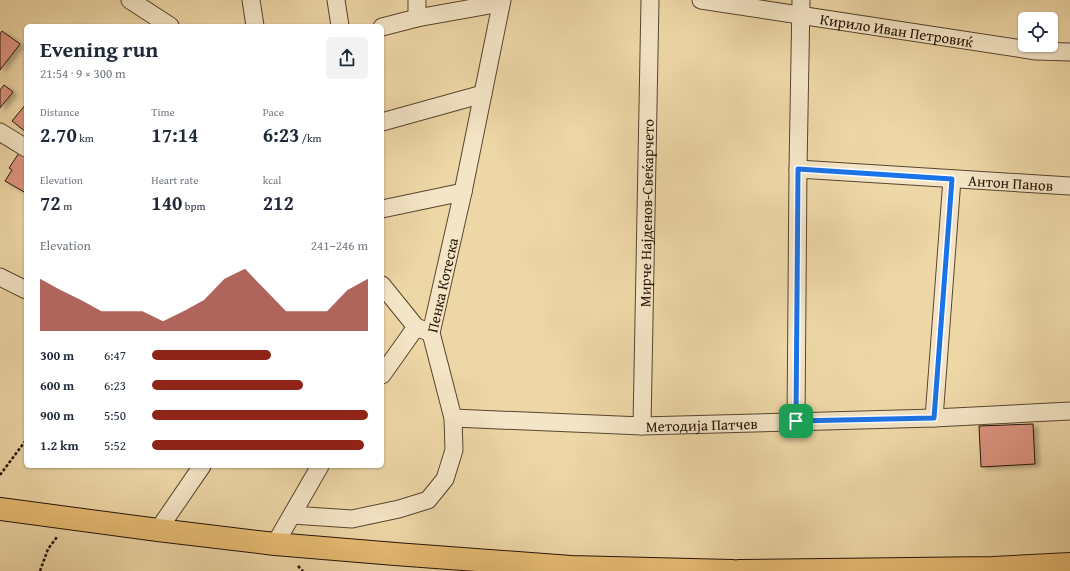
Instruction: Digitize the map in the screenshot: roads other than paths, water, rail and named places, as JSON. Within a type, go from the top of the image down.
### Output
[{"type":"main road","points":[[0,509],[275,544],[571,567],[732,571]]},
{"type":"main road","points":[[738,571],[993,568],[1070,564]]},
{"type":"street","points":[[130,0],[167,24]]},
{"type":"street","points":[[251,0],[255,24]]},
{"type":"street","points":[[336,0],[340,24]]},
{"type":"street","points":[[417,0],[417,18]]},
{"type":"street","name":"Мирче Најденов-Свеќарчето","points":[[642,426],[650,0]]},
{"type":"street","name":"Кирило Иван Петровиќ","points":[[701,0],[801,8],[1036,51],[1070,52]]},
{"type":"street","points":[[384,27],[417,18],[502,2]]},
{"type":"street","name":"Пенка Котеска","points":[[292,515],[352,519],[399,509],[428,500],[445,479],[454,450],[453,418],[423,330],[463,192],[502,2]]},
{"type":"street","points":[[796,421],[801,8]]},
{"type":"street","points":[[384,121],[483,94]]},
{"type":"street","points":[[0,132],[24,147]]},
{"type":"street","name":"Антон Панов","points":[[798,169],[1070,186]]},
{"type":"street","name":"Антон Панов","points":[[934,418],[952,179]]},
{"type":"street","points":[[384,209],[463,192]]},
{"type":"street","points":[[0,277],[24,289]]},
{"type":"street","points":[[384,287],[423,330],[384,373]]},
{"type":"street","name":"Методиjа Патчев","points":[[453,418],[642,426],[934,418],[1070,411]]},
{"type":"street","points":[[158,530],[201,468]]},
{"type":"street","points":[[275,544],[319,468]]}]
